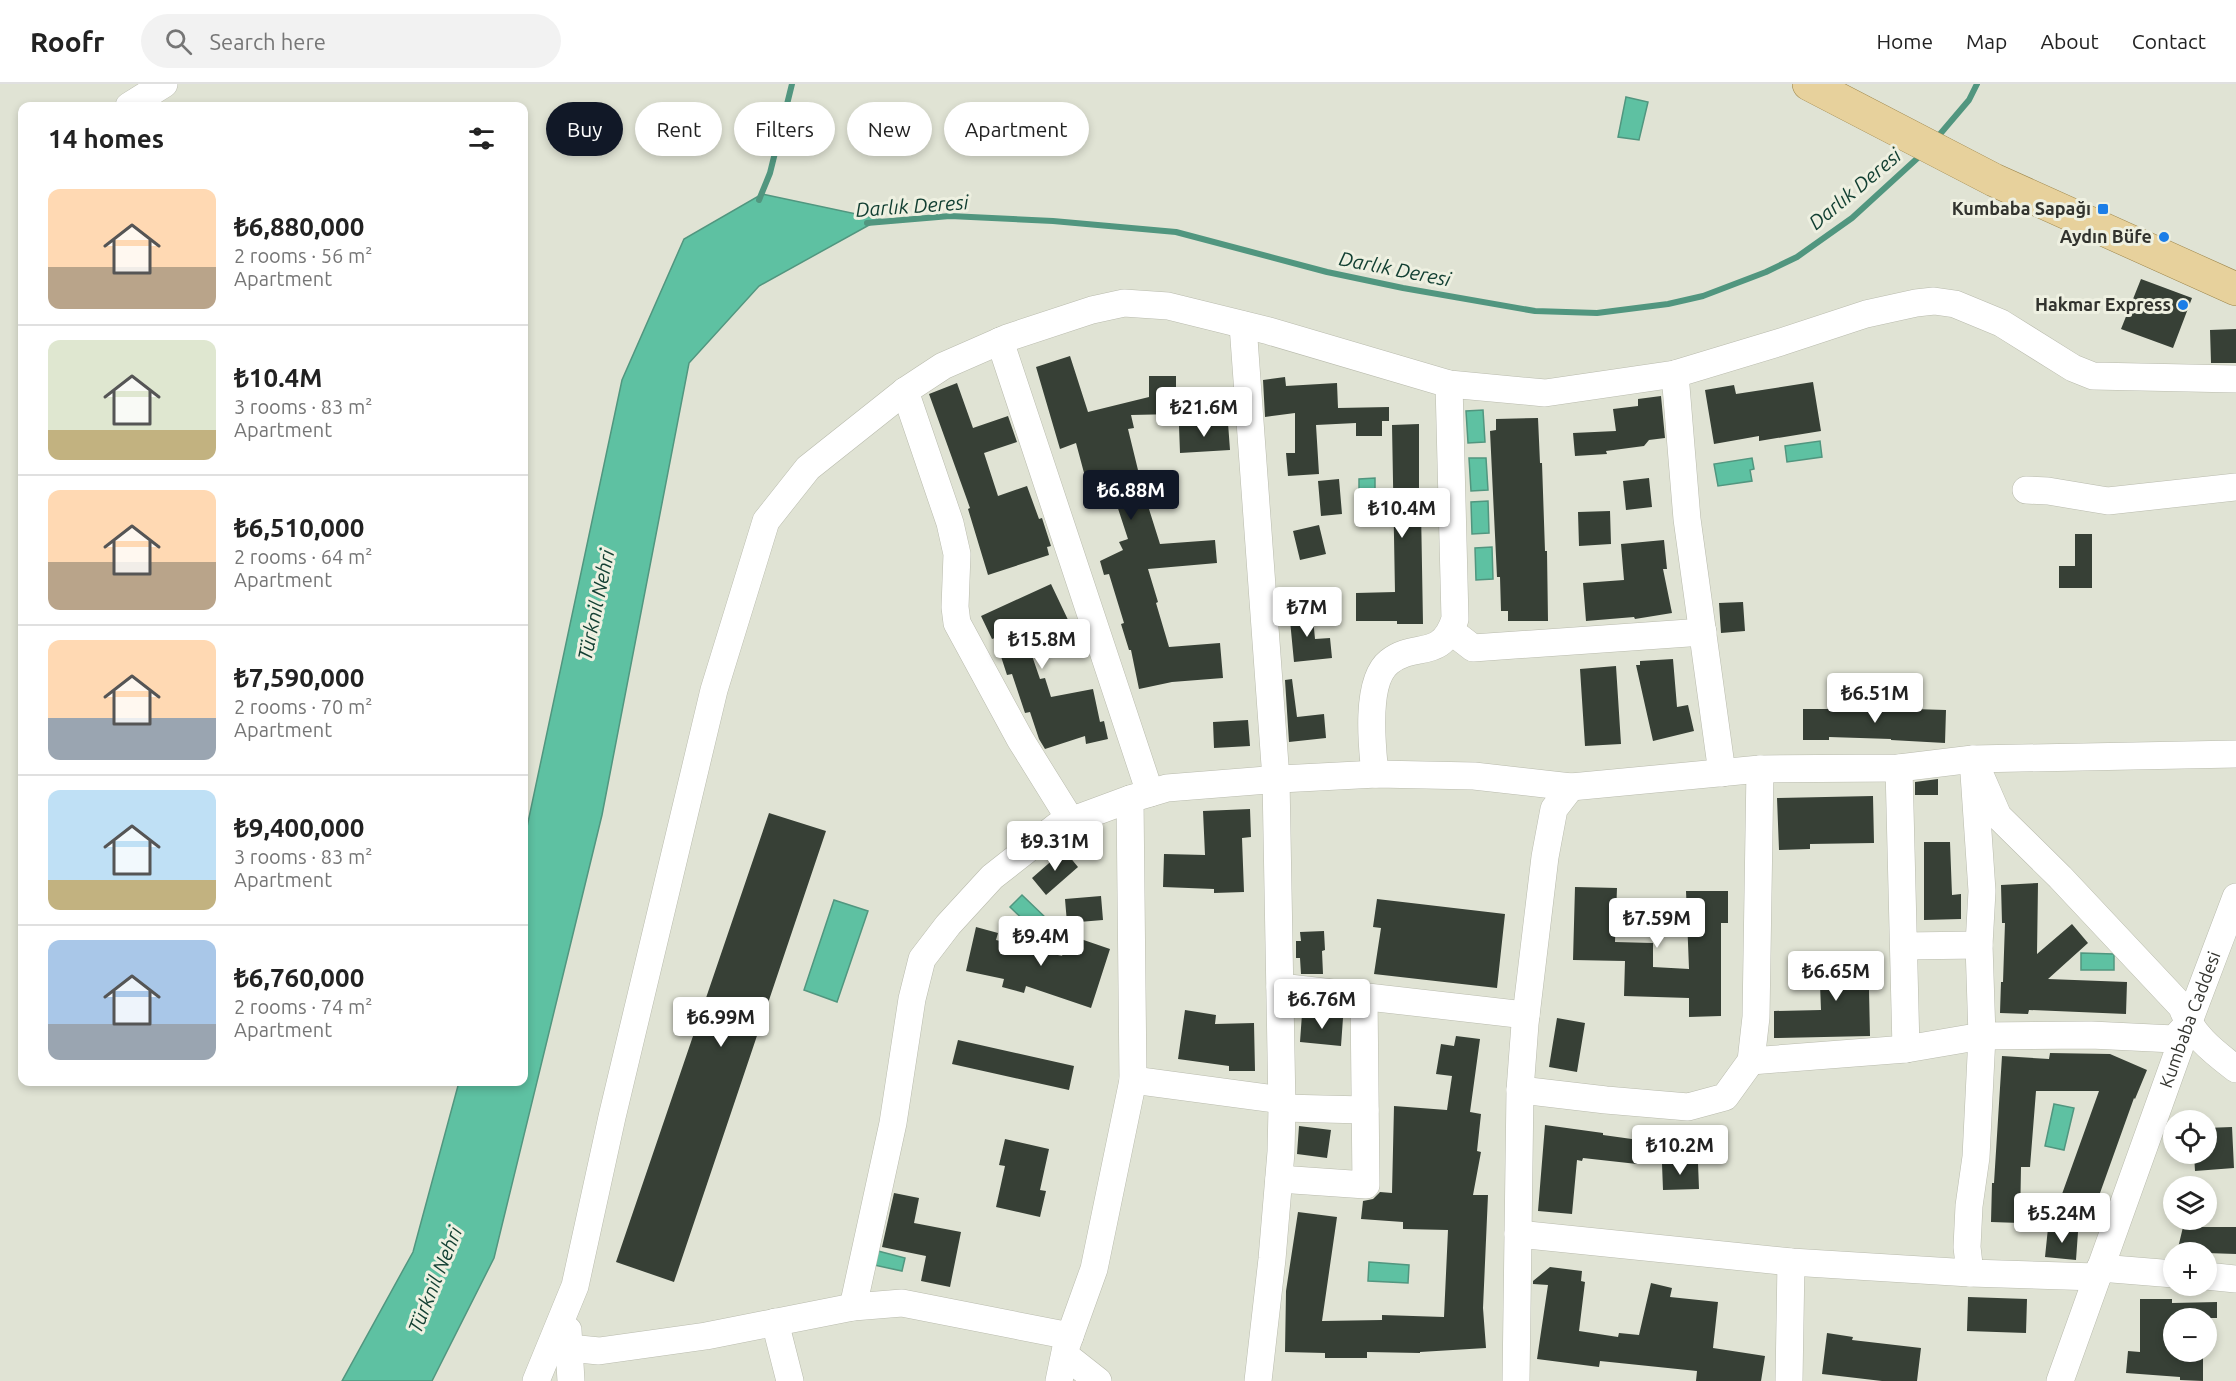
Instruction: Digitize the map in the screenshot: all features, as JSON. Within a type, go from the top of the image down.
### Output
[{"type":"main road","points":[[1809,84],[1994,180],[2236,289]]},
{"type":"street","points":[[135,102],[164,84]]},
{"type":"street","points":[[536,1381],[575,1287],[612,1117],[714,690],[766,521],[808,468],[905,391],[943,366],[1000,341],[1092,310],[1124,303],[1168,306],[1449,384],[1545,393],[1675,374],[1866,314],[1934,301],[1955,304],[2001,323],[2073,368],[2093,376],[2236,379]]},
{"type":"street","points":[[1243,325],[1276,779],[1282,1104],[1279,1179],[1258,1381]]},
{"type":"street","points":[[1000,341],[1139,796],[1133,1080],[1094,1269],[1065,1358]]},
{"type":"street","points":[[1675,374],[1686,519],[1722,773]]},
{"type":"street","points":[[1374,774],[1372,707],[1379,678],[1388,662],[1443,642],[1451,631],[1455,619],[1449,384]]},
{"type":"street","points":[[905,391],[950,523],[957,554],[957,623],[1020,739],[1071,821]]},
{"type":"street","points":[[2026,490],[2048,491],[2108,501],[2236,487]]},
{"type":"street","points":[[1451,631],[1473,648],[1703,632]]},
{"type":"street","points":[[854,1307],[893,1123],[912,999],[922,959],[992,877],[1057,826],[1167,788],[1276,779],[1374,774],[1474,776],[1571,787],[1760,769],[1899,768],[1973,759],[2236,754]]},
{"type":"street","points":[[1970,1273],[1967,1247],[1969,1206],[1976,1157],[1982,1036],[1979,945],[1982,891],[1973,759]]},
{"type":"street","points":[[1973,759],[1998,816],[2060,877],[2182,1007],[2188,1024],[2213,1052],[2232,1061]]},
{"type":"street","points":[[1899,768],[1906,1049]]},
{"type":"street","points":[[1520,1090],[1688,1107],[1725,1097],[1751,1061],[1756,1017],[1760,769]]},
{"type":"street","points":[[1516,1381],[1520,1090],[1526,1015],[1548,838],[1554,809],[1571,787]]},
{"type":"street","name":"Kumbaba Caddesi","points":[[2060,1381],[2236,897]]},
{"type":"street","points":[[1904,946],[1979,945]]},
{"type":"street","points":[[1280,987],[1526,1015]]},
{"type":"street","points":[[1279,1179],[1366,1185],[1364,996]]},
{"type":"street","points":[[1751,1061],[1906,1049],[1982,1036],[2091,1035],[2174,1040],[2188,1024]]},
{"type":"street","points":[[1133,1080],[1282,1104],[1365,1110]]},
{"type":"street","points":[[1518,1234],[1791,1262],[1970,1273],[2163,1274]]},
{"type":"street","points":[[1789,1381],[1791,1262]]},
{"type":"street","points":[[2217,1277],[2236,1279]]},
{"type":"street","points":[[569,1348],[599,1351],[706,1336],[854,1307],[902,1303],[1065,1358],[1098,1381]]},
{"type":"street","points":[[567,1305],[571,1381]]},
{"type":"street","points":[[775,1322],[790,1381]]},
{"type":"water","points":[[1626,97],[1648,102],[1639,140],[1618,137]]},
{"type":"water","name":"Türknil Nehri","points":[[762,194],[880,219],[759,286],[689,363],[602,815],[494,1258],[432,1381],[342,1381],[413,1252],[458,1086],[528,1086],[528,822],[622,380],[684,239]]},
{"type":"water","points":[[1483,410],[1485,442],[1468,443],[1466,411]]},
{"type":"water","points":[[1820,441],[1822,457],[1787,462],[1785,446]]},
{"type":"water","points":[[1469,458],[1486,458],[1488,490],[1471,491]]},
{"type":"water","points":[[1752,458],[1754,469],[1750,470],[1752,481],[1718,486],[1714,464]]},
{"type":"water","points":[[1375,478],[1375,517],[1359,517],[1359,479]]},
{"type":"water","points":[[1488,501],[1489,533],[1472,534],[1471,502]]},
{"type":"water","points":[[1492,547],[1493,579],[1476,580],[1475,548]]},
{"type":"water","points":[[1022,895],[1047,919],[1036,932],[1010,907]]},
{"type":"water","points":[[834,900],[868,911],[837,1002],[804,990]]},
{"type":"water","points":[[2081,953],[2114,954],[2114,970],[2081,970]]},
{"type":"water","points":[[2054,1104],[2074,1108],[2064,1150],[2045,1146]]},
{"type":"water","points":[[878,1251],[905,1258],[902,1271],[874,1265]]},
{"type":"water","points":[[1369,1262],[1409,1265],[1408,1283],[1368,1281]]},
{"type":"building","points":[[2141,279],[2192,298],[2173,348],[2121,329]]},
{"type":"building","points":[[2236,329],[2236,363],[2211,363],[2210,330]]},
{"type":"building","points":[[1070,356],[1088,412],[1149,397],[1149,376],[1176,376],[1176,414],[1131,415],[1134,428],[1128,429],[1137,471],[1160,544],[1215,540],[1217,563],[1148,569],[1169,647],[1220,643],[1223,678],[1172,682],[1139,689],[1131,650],[1129,650],[1121,624],[1124,623],[1109,574],[1104,575],[1100,561],[1123,550],[1119,542],[1128,539],[1108,478],[1087,484],[1076,443],[1060,449],[1036,367]]},
{"type":"building","points":[[1285,377],[1286,386],[1337,383],[1338,408],[1389,407],[1389,421],[1382,421],[1382,436],[1356,436],[1356,423],[1316,425],[1319,474],[1288,476],[1286,453],[1295,453],[1295,413],[1265,417],[1263,380]]},
{"type":"building","points":[[1813,382],[1821,431],[1759,441],[1759,436],[1714,444],[1705,390],[1734,385],[1736,394]]},
{"type":"building","points":[[957,383],[973,428],[1008,416],[1017,442],[984,453],[998,496],[1027,486],[1039,519],[1042,518],[1051,546],[1047,547],[1049,555],[988,575],[968,509],[970,508],[929,394]]},
{"type":"building","points":[[1661,396],[1665,438],[1649,440],[1644,446],[1606,451],[1607,454],[1575,456],[1573,433],[1616,431],[1613,409],[1638,406],[1638,399]]},
{"type":"building","points":[[1538,418],[1545,551],[1547,551],[1548,621],[1508,621],[1508,611],[1501,611],[1500,577],[1497,577],[1490,431],[1496,430],[1496,419]]},
{"type":"building","points":[[1228,423],[1230,450],[1180,453],[1179,426]]},
{"type":"building","points":[[1419,424],[1423,624],[1397,624],[1397,621],[1356,621],[1356,593],[1395,592],[1392,425]]},
{"type":"building","points":[[1649,478],[1652,507],[1626,510],[1623,481]]},
{"type":"building","points":[[1339,479],[1342,514],[1321,516],[1318,481]]},
{"type":"building","points":[[1610,511],[1611,544],[1579,546],[1578,512]]},
{"type":"building","points":[[1319,525],[1326,554],[1300,560],[1293,531]]},
{"type":"building","points":[[2075,534],[2092,534],[2092,588],[2059,588],[2059,566],[2075,566]]},
{"type":"building","points":[[1664,540],[1667,569],[1663,569],[1672,613],[1635,619],[1634,617],[1586,621],[1583,583],[1624,580],[1621,544]]},
{"type":"building","points":[[1051,584],[1070,624],[1028,644],[1040,679],[1045,678],[1051,697],[1093,689],[1100,722],[1104,721],[1108,739],[1086,744],[1085,736],[1045,749],[1039,739],[1030,712],[1025,713],[1012,674],[1007,675],[995,638],[992,639],[981,616]]},
{"type":"building","points":[[1743,602],[1745,631],[1721,633],[1719,603]]},
{"type":"building","points":[[1312,608],[1315,639],[1330,638],[1332,658],[1294,662],[1289,610]]},
{"type":"building","points":[[1673,659],[1677,707],[1688,705],[1694,731],[1653,741],[1636,665],[1640,665],[1640,661]]},
{"type":"building","points":[[1616,666],[1621,744],[1585,746],[1580,669]]},
{"type":"building","points":[[1292,679],[1297,717],[1324,714],[1326,738],[1289,742],[1285,680]]},
{"type":"building","points":[[1847,707],[1946,710],[1945,743],[1829,737],[1829,740],[1803,740],[1803,709],[1847,709]]},
{"type":"building","points":[[1248,720],[1250,746],[1214,748],[1213,722]]},
{"type":"building","points":[[1938,779],[1938,795],[1915,795],[1915,782]]},
{"type":"building","points":[[1873,796],[1874,843],[1810,844],[1810,849],[1779,850],[1777,798]]},
{"type":"building","points":[[1250,809],[1251,837],[1242,838],[1244,892],[1214,893],[1214,889],[1163,887],[1164,854],[1205,855],[1203,811]]},
{"type":"building","points":[[769,813],[826,831],[674,1282],[616,1262]]},
{"type":"building","points":[[1924,842],[1950,842],[1952,895],[1961,894],[1961,919],[1924,920]]},
{"type":"building","points":[[1064,850],[1078,867],[1046,895],[1032,878]]},
{"type":"building","points":[[2038,883],[2037,954],[2072,924],[2088,943],[2048,979],[2127,982],[2126,1014],[2029,1010],[2028,1014],[2000,1013],[2005,923],[2002,923],[2001,885]]},
{"type":"building","points":[[1575,887],[1617,888],[1615,942],[1653,943],[1653,967],[1689,969],[1686,891],[1728,891],[1728,923],[1721,923],[1721,1016],[1689,1017],[1689,998],[1624,996],[1625,961],[1573,960]]},
{"type":"building","points":[[1101,896],[1103,920],[1067,923],[1065,899]]},
{"type":"building","points":[[1377,899],[1505,914],[1497,988],[1374,974],[1381,928],[1373,927]]},
{"type":"building","points":[[976,927],[998,933],[996,940],[1062,956],[1069,935],[1110,949],[1091,1008],[1026,986],[1024,993],[1002,987],[1004,979],[966,971]]},
{"type":"building","points":[[1324,931],[1323,974],[1301,974],[1300,958],[1296,958],[1296,941],[1301,941],[1300,932]]},
{"type":"building","points":[[1878,955],[1880,989],[1869,990],[1870,1036],[1774,1038],[1774,1011],[1821,1010],[1819,959]]},
{"type":"building","points":[[1185,1010],[1216,1015],[1215,1024],[1254,1023],[1255,1071],[1229,1071],[1229,1066],[1178,1059]]},
{"type":"building","points":[[1302,1014],[1343,1018],[1341,1046],[1300,1042]]},
{"type":"building","points":[[1557,1018],[1585,1023],[1577,1072],[1549,1067]]},
{"type":"building","points":[[1456,1036],[1480,1039],[1470,1112],[1481,1114],[1477,1151],[1481,1152],[1473,1195],[1488,1195],[1483,1308],[1486,1348],[1420,1353],[1367,1352],[1367,1358],[1325,1358],[1325,1353],[1285,1352],[1286,1291],[1298,1212],[1337,1217],[1322,1321],[1382,1320],[1382,1315],[1444,1317],[1448,1230],[1403,1229],[1403,1222],[1361,1219],[1363,1201],[1373,1199],[1380,1192],[1392,1193],[1394,1106],[1447,1110],[1452,1076],[1436,1074],[1441,1044],[1454,1046]]},
{"type":"building","points":[[958,1040],[1074,1066],[1069,1090],[952,1064]]},
{"type":"building","points":[[2050,1053],[2110,1054],[2147,1070],[2134,1098],[2095,1207],[2062,1194],[2099,1091],[2036,1091],[2030,1167],[2021,1167],[2020,1223],[1991,1222],[2002,1056],[2049,1059]]},
{"type":"building","points":[[1545,1125],[1639,1140],[1637,1164],[1583,1158],[1582,1161],[1577,1160],[1572,1214],[1538,1211]]},
{"type":"building","points":[[1299,1126],[1331,1130],[1327,1158],[1297,1154]]},
{"type":"building","points":[[2232,1127],[2234,1168],[2195,1171],[2195,1164],[2217,1164],[2217,1128]]},
{"type":"building","points":[[1005,1139],[1049,1149],[1040,1190],[1046,1191],[1040,1217],[996,1207],[1005,1166],[999,1165]]},
{"type":"building","points":[[1698,1163],[1699,1189],[1663,1190],[1662,1164]]},
{"type":"building","points":[[894,1193],[919,1198],[914,1223],[961,1232],[950,1287],[921,1281],[926,1256],[882,1247]]},
{"type":"building","points":[[2217,1227],[2236,1227],[2236,1254],[2217,1253],[2217,1242],[2179,1242],[2182,1230],[2217,1230]]},
{"type":"building","points":[[2048,1228],[2078,1232],[2076,1260],[2045,1257]]},
{"type":"building","points":[[1550,1267],[1582,1271],[1581,1281],[1585,1282],[1579,1331],[1618,1337],[1619,1333],[1639,1335],[1651,1283],[1672,1288],[1670,1297],[1718,1302],[1713,1348],[1765,1356],[1761,1381],[1696,1381],[1697,1371],[1600,1361],[1599,1367],[1537,1359],[1548,1285],[1533,1284],[1533,1281]]},
{"type":"building","points":[[1968,1297],[2027,1299],[2026,1333],[1967,1331]]},
{"type":"building","points":[[2140,1299],[2172,1299],[2172,1303],[2217,1302],[2217,1308],[2163,1308],[2163,1362],[2203,1362],[2203,1381],[2126,1373],[2128,1351],[2140,1352]]},
{"type":"building","points":[[1827,1333],[1853,1337],[1852,1340],[1921,1348],[1917,1381],[1882,1381],[1822,1374]]},
{"type":"waterway","points":[[759,200],[770,173],[792,84]]},
{"type":"waterway","name":"Darlık Deresi","points":[[1935,140],[1969,100],[1977,84]]},
{"type":"waterway","name":"Darlık Deresi","points":[[867,223],[950,216],[1053,221],[1176,232],[1327,272],[1403,288],[1535,311],[1597,313],[1668,304],[1703,296],[1766,272],[1797,257],[1852,218],[1922,154]]},
{"type":"place","name":"Kumbaba Sapağı","points":[[2103,209]]},
{"type":"place","name":"Aydın Büfe","points":[[2164,237]]},
{"type":"place","name":"Hakmar Express","points":[[2183,305]]}]
